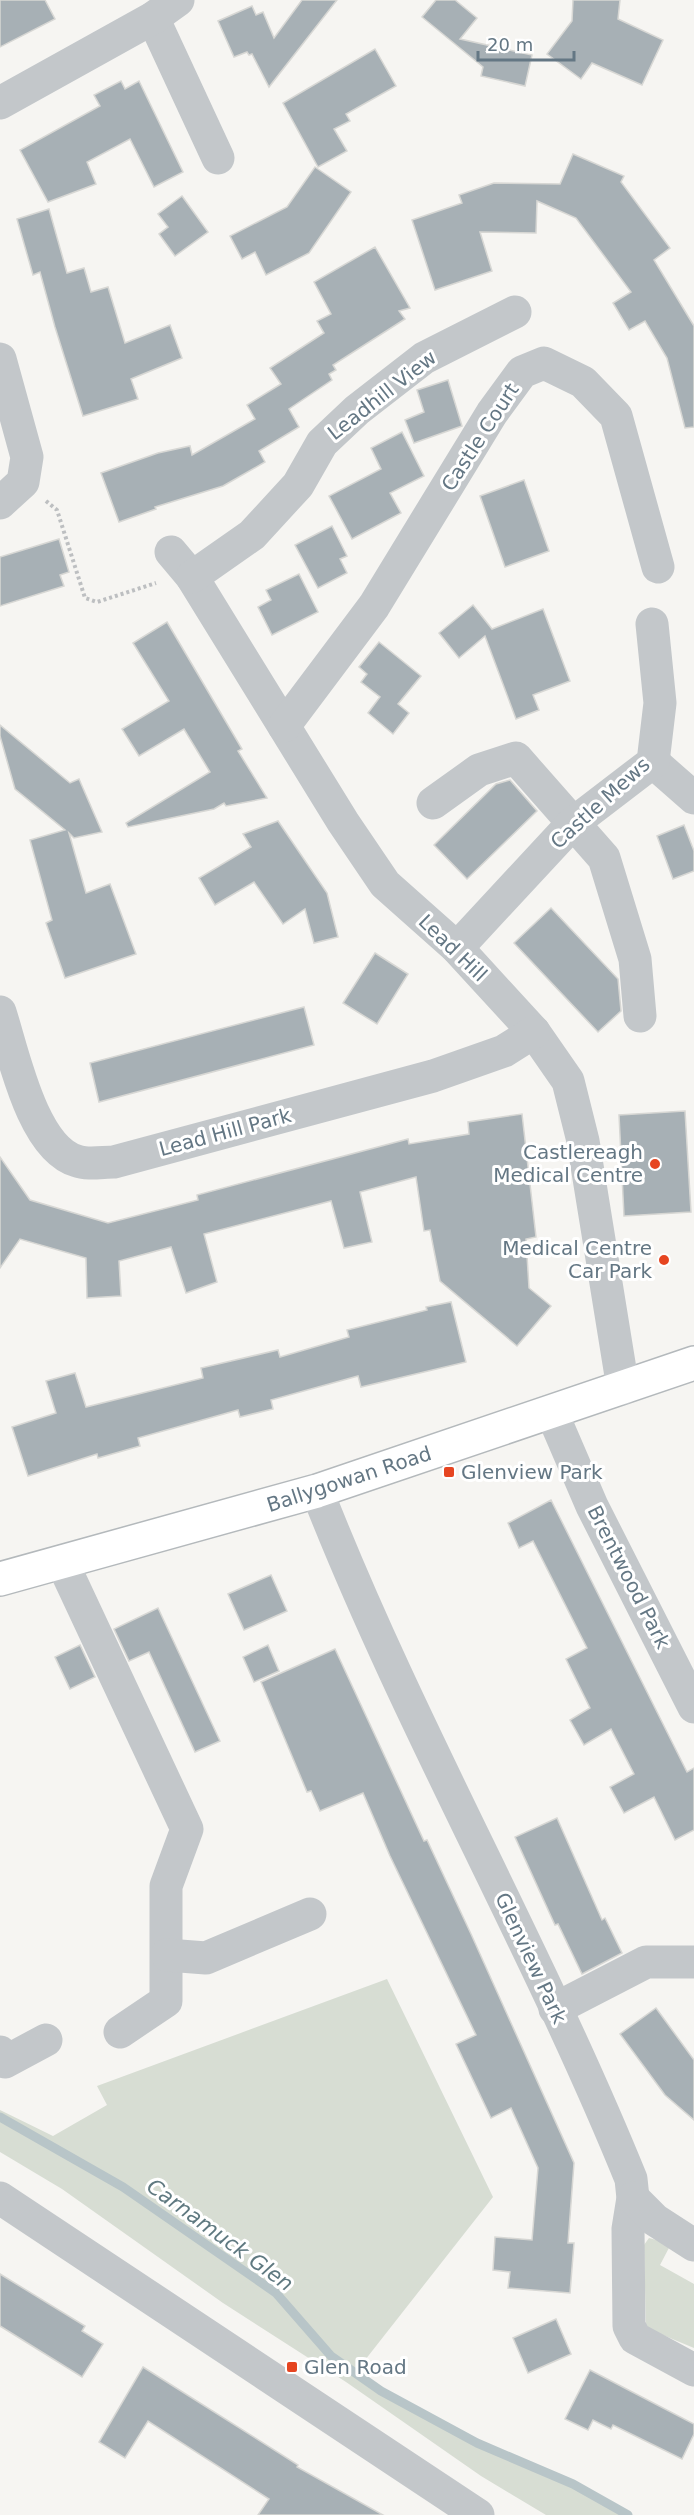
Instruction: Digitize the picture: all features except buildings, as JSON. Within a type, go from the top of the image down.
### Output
[{"type":"main road","name":"Ballygowan Road","points":[[0,1579],[317,1491],[694,1363]]},
{"type":"street","points":[[0,103],[165,9],[218,158]]},
{"type":"street","name":"Leadhill View","points":[[192,577],[252,535],[298,485],[322,442],[357,410],[424,358],[515,312]]},
{"type":"street","points":[[0,359],[27,457],[12,493]]},
{"type":"street","name":"Castle Court","points":[[284,726],[374,606],[492,413],[522,372],[543,363],[583,382],[616,416],[658,567]]},
{"type":"street","name":"Lead Hill","points":[[171,552],[192,577],[385,884],[457,948],[534,1032],[568,1081],[583,1141],[623,1388]]},
{"type":"street","name":"Castle Mews","points":[[457,948],[573,824],[653,762],[660,703],[652,624]]},
{"type":"street","points":[[433,803],[478,770],[516,758],[604,858],[636,959],[640,1016]]},
{"type":"street","points":[[653,762],[694,798]]},
{"type":"street","name":"Lead Hill Park","points":[[0,1012],[28,1100],[51,1145],[77,1161],[114,1162],[433,1076],[504,1052],[534,1032]]},
{"type":"street","name":"Brentwood Park","points":[[552,1413],[592,1506],[694,1707]]},
{"type":"street","name":"Glenview Park","points":[[317,1491],[375,1629],[555,2010],[631,2179],[633,2198],[628,2229],[629,2326],[635,2338],[694,2370]]},
{"type":"street","points":[[62,1562],[187,1829],[166,1886],[166,2001],[120,2032]]},
{"type":"street","points":[[167,1955],[206,1958],[309,1914]]},
{"type":"street","points":[[555,2010],[646,1962],[694,1962]]},
{"type":"street","points":[[0,2052],[5,2062],[46,2040]]},
{"type":"street","points":[[0,2198],[478,2515]]},
{"type":"street","points":[[633,2198],[655,2220],[694,2245]]},
{"type":"path","points":[[12,493],[57,510],[85,598],[97,602],[162,582],[192,577]]},
{"type":"shaded area","points":[[387,1979],[493,2197],[358,2369],[380,2389],[405,2406],[458,2434],[590,2493],[628,2515],[546,2515],[481,2476],[346,2382],[223,2303],[62,2189],[0,2152],[0,2110],[53,2136],[107,2105],[97,2086]]},
{"type":"shaded area","points":[[649,2238],[671,2244],[660,2265],[694,2284],[694,2348],[646,2328],[644,2245]]},
{"type":"waterway","name":"Carnamuck Glen","points":[[0,2117],[123,2187],[276,2293],[331,2356],[381,2391],[477,2443],[573,2484],[628,2515]]},
{"type":"place","name":"Castlereagh Medical Centre","points":[[655,1164]]},
{"type":"place","name":"Medical Centre Car Park","points":[[664,1260]]},
{"type":"place","name":"Glenview Park","points":[[449,1472]]},
{"type":"place","name":"Glen Road","points":[[292,2367]]}]
